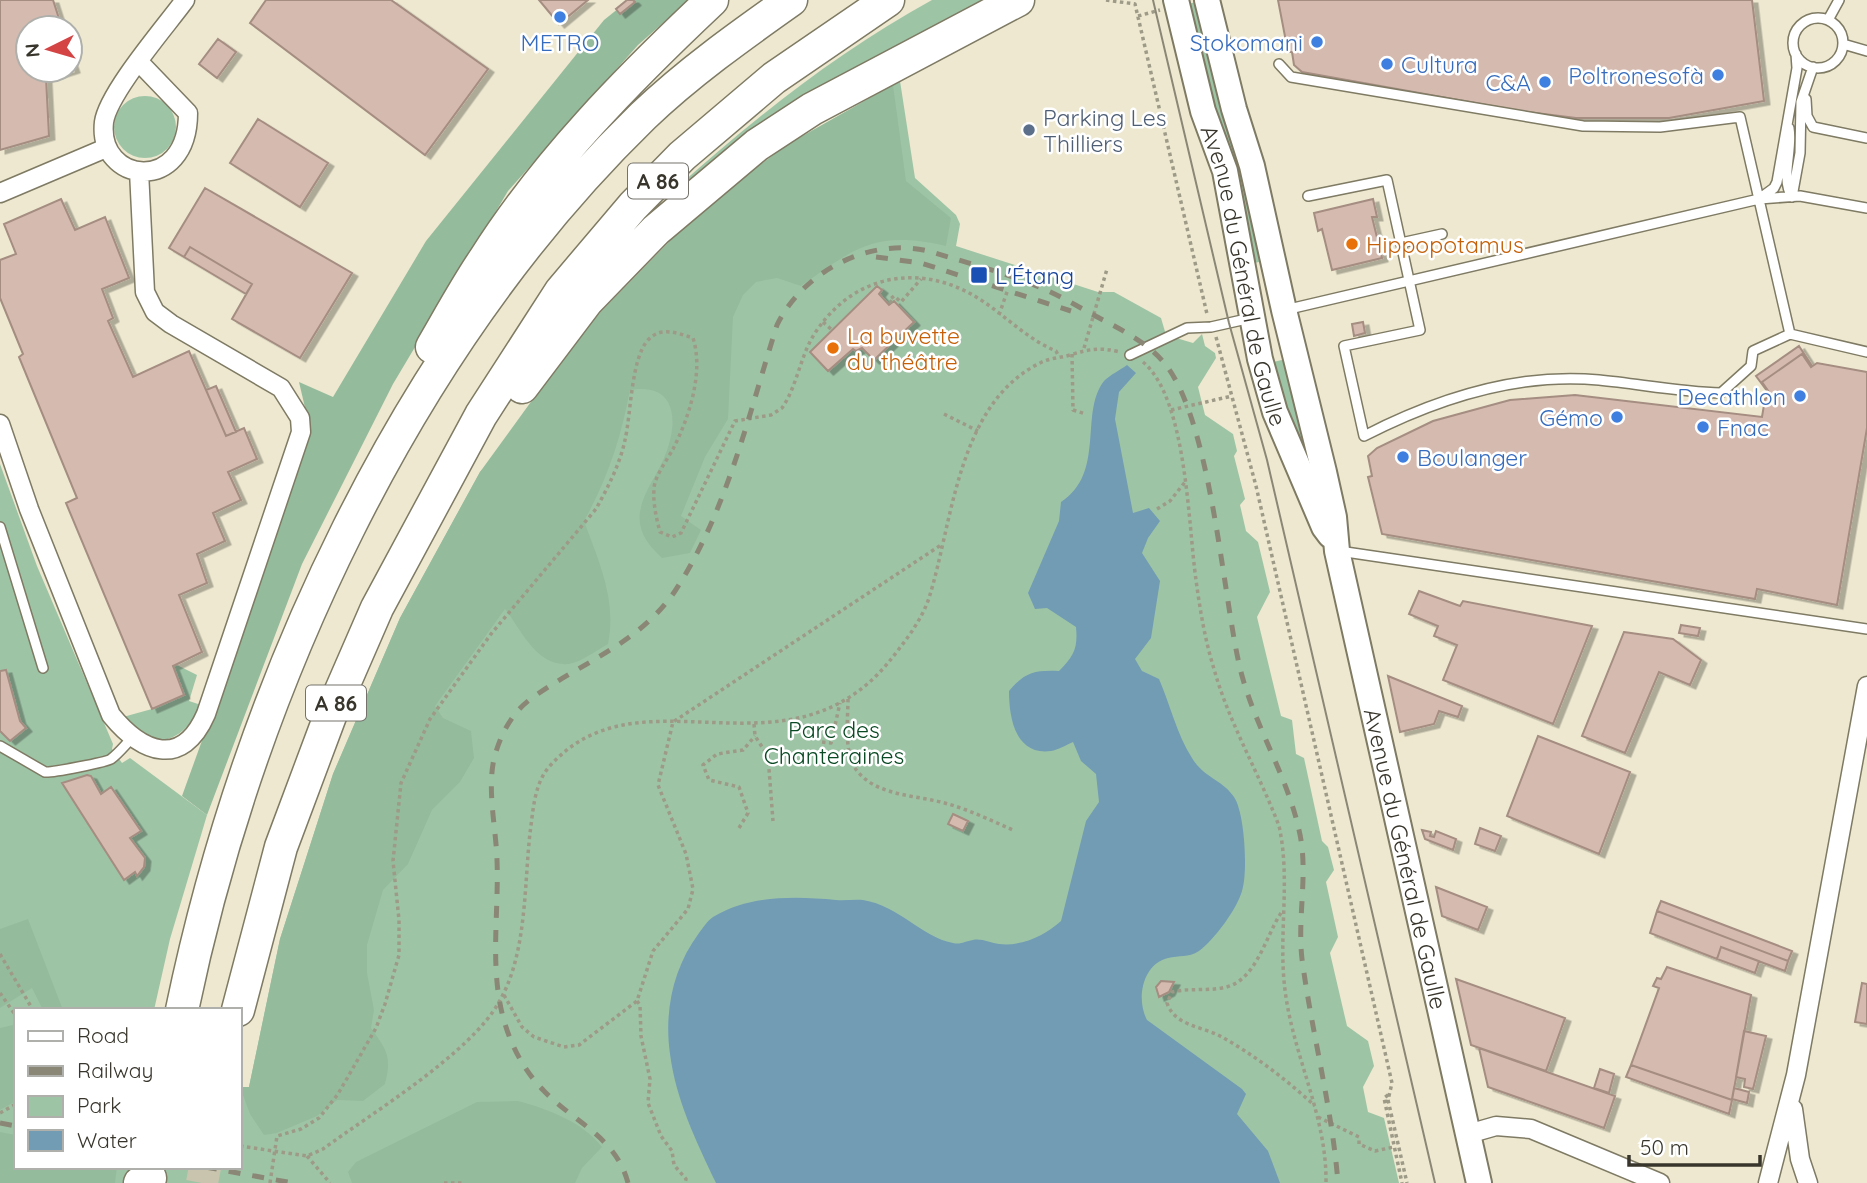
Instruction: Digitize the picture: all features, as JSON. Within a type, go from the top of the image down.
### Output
[{"type":"highway","points":[[388,453],[392,417],[484,258],[543,178],[595,117],[648,59],[712,0]]},
{"type":"highway","name":"A 86","points":[[182,1008],[202,914],[269,711],[313,600],[388,453],[506,272],[568,196],[644,116],[733,41],[791,0]]},
{"type":"highway","name":"A 86","points":[[239,1008],[281,847],[330,716],[377,608],[481,415],[561,292],[633,206],[682,156],[774,78],[888,0]]},
{"type":"highway","points":[[481,415],[511,402],[587,301],[656,230],[757,145],[812,109],[1018,0]]},
{"type":"main road","name":"Avenue du Général de Gaulle","points":[[1176,0],[1203,111],[1224,171],[1252,317],[1282,433],[1324,527],[1336,546]]},
{"type":"main road","name":"Avenue du Général de Gaulle","points":[[1207,0],[1234,109],[1252,166],[1284,310],[1325,472],[1334,517],[1336,546],[1478,1181]]},
{"type":"main road","points":[[1252,317],[1284,310]]},
{"type":"street","points":[[139,62],[188,113],[188,134],[181,153],[160,170],[139,171],[120,165],[106,148],[104,120],[116,96],[139,62],[185,0]]},
{"type":"street","points":[[0,193],[106,148]]},
{"type":"street","points":[[0,424],[29,509],[111,715],[132,738],[146,747],[174,748],[198,731],[301,432],[300,418],[281,387],[171,324],[155,312],[145,292],[139,171]]},
{"type":"street","points":[[1768,1183],[1791,1098],[1867,692]]},
{"type":"street","points":[[1791,1098],[1800,1159],[1808,1183]]},
{"type":"street","points":[[1468,1134],[1496,1126],[1531,1129],[1660,1183]]},
{"type":"lane","points":[[1828,20],[1839,0]]},
{"type":"lane","points":[[1759,199],[1774,188],[1777,182],[1788,120],[1796,54],[1794,40],[1798,27],[1810,19],[1828,20],[1840,30],[1843,44],[1833,62],[1813,67]]},
{"type":"lane","points":[[1843,44],[1867,51]]},
{"type":"lane","points":[[1796,54],[1813,67]]},
{"type":"lane","points":[[1279,64],[1291,77],[1583,126],[1660,127],[1740,117],[1793,334]]},
{"type":"lane","points":[[1792,197],[1800,153],[1801,102],[1813,67]]},
{"type":"lane","points":[[1806,90],[1807,116],[1813,127],[1867,138]]},
{"type":"lane","points":[[1788,120],[1791,147],[1786,187],[1792,197]]},
{"type":"lane","points":[[1308,196],[1387,180],[1420,330],[1344,346],[1364,436],[1437,401],[1515,384],[1598,380],[1682,392],[1721,393],[1751,366],[1753,351],[1793,334],[1867,352]]},
{"type":"lane","points":[[1284,310],[1759,199],[1792,197],[1867,208]]},
{"type":"lane","points":[[1401,243],[1442,234]]},
{"type":"lane","points":[[1130,355],[1187,328],[1211,327],[1252,317]]},
{"type":"lane","points":[[0,527],[43,668]]},
{"type":"lane","points":[[1336,546],[1867,629]]},
{"type":"lane","points":[[0,746],[45,772],[54,773],[71,766],[109,761],[132,738]]},
{"type":"path","points":[[1106,0],[1135,4],[1207,316]]},
{"type":"path","points":[[1084,348],[1107,269]]},
{"type":"path","points":[[270,1183],[277,1136],[301,1129],[325,1110],[338,1094],[376,1028],[399,955],[399,920],[393,861],[401,783],[430,719],[452,686],[491,634],[596,509],[608,487],[625,442],[639,355],[648,340],[660,332],[693,338],[698,354],[696,379],[679,438],[654,485],[654,509],[660,532],[672,537],[681,533],[735,421],[771,415],[782,408],[804,354],[823,322],[866,285],[891,279],[921,279],[959,289],[980,300],[1020,331],[1056,351],[1059,357]]},
{"type":"path","points":[[891,303],[889,300],[894,296],[901,302],[921,279]]},
{"type":"path","points":[[999,314],[1008,289]]},
{"type":"path","points":[[823,322],[832,330]]},
{"type":"path","points":[[1216,337],[1256,486],[1392,1083],[1388,1100],[1404,1183]]},
{"type":"path","points":[[242,1146],[307,1156],[323,1149],[452,1054],[481,1029],[503,994],[517,950],[534,800],[546,770],[568,747],[601,729],[626,724],[790,722],[827,711],[848,699],[882,669],[905,641],[928,602],[968,447],[1004,390],[1040,363],[1084,348],[1098,348],[1130,355],[1156,375],[1171,410],[1185,482],[1196,580],[1214,670],[1282,835],[1285,853],[1285,992],[1316,1108],[1326,1183]]},
{"type":"path","points":[[1072,354],[1073,410],[1086,414]]},
{"type":"path","points":[[1171,410],[1232,396]]},
{"type":"path","points":[[944,414],[978,432]]},
{"type":"path","points":[[1157,509],[1170,501],[1185,482]]},
{"type":"path","points":[[503,994],[522,1027],[542,1040],[564,1047],[579,1045],[636,1001],[653,951],[688,909],[693,889],[686,854],[658,785],[673,722],[943,544]]},
{"type":"path","points":[[848,699],[850,751],[858,772],[888,790],[949,804],[1013,830]]},
{"type":"path","points":[[822,742],[831,743],[840,703]]},
{"type":"path","points":[[754,724],[755,736],[768,756],[773,821]]},
{"type":"path","points":[[739,828],[748,813],[739,786],[709,780],[703,765],[717,754],[743,751],[755,736]]},
{"type":"path","points":[[1283,911],[1248,973],[1223,988],[1172,992],[1167,1003],[1170,1011],[1183,1022],[1219,1035],[1286,1078],[1316,1108]]},
{"type":"path","points":[[0,954],[32,1008]]},
{"type":"path","points":[[0,993],[14,1013]]},
{"type":"path","points":[[636,1001],[640,1005],[641,1036],[650,1079],[648,1103],[685,1183]]},
{"type":"path","points":[[1318,1118],[1359,1137],[1359,1144],[1375,1151],[1396,1147]]},
{"type":"path","points":[[307,1156],[330,1183]]},
{"type":"path","points":[[444,1183],[464,1183]]},
{"type":"green space","points":[[629,0],[689,0],[638,45],[508,191],[393,384],[302,564],[207,815],[182,796],[278,530],[310,429],[299,382],[333,397],[426,241],[604,20]]},
{"type":"green space","points":[[932,0],[989,0],[677,198],[672,192],[733,139],[829,64]]},
{"type":"green space","points":[[1197,2],[1264,261],[1254,263],[1209,103],[1187,4]]},
{"type":"green space","name":"Parc des Chanteraines","points":[[900,81],[915,178],[956,215],[960,224],[956,246],[1098,292],[1114,292],[1161,318],[1166,335],[1193,343],[1202,334],[1205,346],[1215,353],[1216,358],[1198,387],[1205,415],[1233,434],[1237,451],[1234,456],[1245,499],[1240,505],[1246,531],[1258,542],[1270,592],[1257,617],[1281,716],[1292,720],[1296,754],[1304,758],[1322,841],[1328,847],[1334,870],[1326,882],[1338,937],[1330,953],[1347,1026],[1368,1041],[1374,1066],[1363,1087],[1368,1112],[1384,1118],[1399,1183],[0,1183],[0,464],[37,566],[113,744],[112,749],[122,763],[130,758],[207,815],[170,939],[154,1008],[14,1008],[14,1169],[242,1169],[242,1087],[249,1087],[280,939],[333,774],[400,618],[480,472],[785,146]]},
{"type":"green space","points":[[893,85],[906,181],[951,218],[946,246],[902,240],[884,241],[853,252],[801,286],[777,278],[756,282],[743,295],[733,317],[728,419],[705,457],[681,516],[701,530],[690,553],[662,558],[642,532],[642,504],[666,453],[672,416],[665,397],[645,389],[630,390],[613,457],[584,521],[605,581],[610,612],[608,644],[574,663],[557,663],[538,653],[505,609],[435,706],[443,718],[471,731],[474,758],[460,782],[432,810],[408,864],[383,890],[367,945],[367,973],[374,1010],[371,1028],[387,1054],[385,1084],[363,1101],[337,1100],[317,1116],[277,1133],[264,1135],[250,1114],[242,1087],[249,1087],[280,939],[333,774],[400,618],[480,472],[583,330],[699,211],[785,146]]},
{"type":"green space","points":[[145,96],[157,98],[167,105],[174,115],[174,139],[167,149],[157,156],[145,158],[133,156],[123,149],[116,139],[114,127],[116,115],[123,105],[133,98]]},
{"type":"green space","points":[[1286,359],[1331,526],[1269,363]]},
{"type":"green space","points":[[175,664],[197,675],[189,701],[201,705],[192,721],[179,734],[163,740],[154,740],[138,732],[123,717],[152,709]]},
{"type":"green space","points":[[28,919],[62,1008],[42,1008],[32,988],[0,1008],[0,929]]},
{"type":"green space","points":[[13,1025],[14,1102],[0,1110],[0,1028]]},
{"type":"green space","points":[[518,1101],[553,1112],[575,1124],[602,1147],[582,1168],[575,1183],[352,1183],[348,1172],[356,1162],[477,1102]]},
{"type":"green space","points":[[0,1132],[14,1135],[14,1169],[117,1169],[115,1183],[0,1183]]},
{"type":"water","points":[[1127,365],[1136,373],[1119,392],[1115,419],[1133,513],[1149,508],[1160,521],[1148,538],[1142,553],[1160,581],[1151,638],[1135,659],[1142,671],[1159,679],[1182,739],[1197,765],[1234,797],[1241,816],[1245,858],[1242,891],[1224,924],[1199,951],[1187,956],[1168,958],[1152,967],[1144,984],[1142,1003],[1147,1020],[1246,1094],[1237,1114],[1268,1151],[1280,1183],[716,1183],[682,1104],[668,1038],[670,1006],[677,975],[690,946],[711,919],[742,904],[773,899],[863,900],[888,908],[941,940],[958,944],[979,940],[1016,944],[1033,939],[1061,921],[1086,821],[1099,802],[1096,774],[1081,761],[1073,742],[1054,750],[1039,751],[1022,741],[1016,733],[1010,712],[1009,691],[1031,674],[1059,671],[1074,651],[1076,627],[1047,608],[1035,609],[1028,593],[1059,521],[1061,502],[1075,490],[1083,475],[1088,459],[1097,394],[1104,381]]},
{"type":"building","points":[[0,0],[53,0],[58,14],[14,14],[14,84],[46,84],[49,136],[0,150]]},
{"type":"building","points":[[266,0],[391,0],[488,69],[425,155],[250,23]]},
{"type":"building","name":"METRO","points":[[539,0],[588,0],[559,24]]},
{"type":"building","points":[[627,0],[635,2],[620,14],[616,9]]},
{"type":"building","points":[[1278,0],[1752,0],[1764,101],[1669,118],[1576,118],[1520,111],[1302,72],[1294,65],[1292,52],[1288,52]]},
{"type":"building","points":[[218,39],[236,52],[217,78],[199,64]]},
{"type":"building","points":[[258,119],[328,163],[300,207],[230,163]]},
{"type":"building","points":[[205,188],[352,273],[300,358],[232,319],[252,284],[190,247],[184,257],[169,248]]},
{"type":"building","points":[[61,199],[75,230],[105,217],[129,278],[102,289],[113,318],[108,321],[133,377],[189,351],[226,436],[244,428],[257,459],[228,472],[241,500],[213,513],[225,541],[197,554],[207,583],[179,595],[202,652],[173,666],[184,695],[152,709],[66,503],[77,498],[19,357],[23,354],[0,298],[0,260],[16,254],[4,224]]},
{"type":"building","name":"Hippopotamus","points":[[1373,199],[1377,217],[1372,217],[1382,258],[1332,270],[1322,229],[1318,231],[1314,213]]},
{"type":"building","points":[[190,247],[252,284],[246,294],[184,257]]},
{"type":"building","points":[[877,286],[882,290],[879,294],[889,305],[894,301],[914,322],[874,360],[862,348],[856,351],[853,349],[828,371],[810,352]]},
{"type":"building","points":[[1363,322],[1365,333],[1354,336],[1352,324]]},
{"type":"building","points":[[1799,346],[1812,366],[1802,354],[1762,382],[1770,395],[1756,376]]},
{"type":"building","points":[[1802,354],[1811,367],[1817,363],[1867,372],[1867,428],[1837,605],[1757,589],[1755,599],[1382,534],[1368,477],[1372,476],[1368,456],[1377,448],[1433,421],[1510,400],[1575,395],[1762,417],[1765,399],[1771,395],[1762,382]]},
{"type":"building","points":[[216,386],[236,432],[226,436],[206,390]]},
{"type":"building","points":[[1419,591],[1460,606],[1463,601],[1592,626],[1553,724],[1443,680],[1457,645],[1434,636],[1438,626],[1409,614]]},
{"type":"building","points":[[1681,625],[1700,628],[1698,636],[1679,633]]},
{"type":"building","points":[[1624,632],[1673,639],[1701,660],[1690,685],[1659,672],[1625,753],[1582,736]]},
{"type":"building","points":[[6,670],[20,721],[26,728],[10,741],[0,731],[0,671]]},
{"type":"building","points":[[1388,676],[1462,706],[1458,717],[1439,711],[1434,724],[1400,732]]},
{"type":"building","points":[[1538,736],[1630,772],[1599,854],[1507,816]]},
{"type":"building","points":[[91,776],[101,794],[111,787],[141,831],[130,838],[145,858],[144,867],[137,876],[135,872],[124,880],[62,783]]},
{"type":"building","points":[[953,814],[968,821],[963,831],[948,824]]},
{"type":"building","points":[[1480,828],[1501,836],[1495,851],[1475,844]]},
{"type":"building","points":[[1422,830],[1431,832],[1430,836],[1434,837],[1436,831],[1456,839],[1453,850],[1425,839]]},
{"type":"building","points":[[1436,887],[1487,907],[1478,930],[1442,916]]},
{"type":"building","points":[[1661,901],[1792,951],[1788,961],[1657,911]]},
{"type":"building","points":[[1657,911],[1788,961],[1785,971],[1721,947],[1717,959],[1650,933]]},
{"type":"building","points":[[1721,947],[1759,961],[1755,973],[1717,959]]},
{"type":"building","points":[[1667,967],[1751,995],[1732,1100],[1631,1065],[1659,988],[1653,986],[1657,978],[1661,979]]},
{"type":"building","points":[[1456,979],[1565,1018],[1546,1071],[1471,1045]]},
{"type":"building","points":[[1161,981],[1174,982],[1169,992],[1159,997],[1156,987]]},
{"type":"building","points":[[1862,983],[1867,984],[1867,1024],[1855,1022]]},
{"type":"building","points":[[1744,1031],[1766,1036],[1753,1089],[1744,1087],[1745,1079],[1736,1077]]},
{"type":"building","points":[[1479,1048],[1615,1096],[1604,1128],[1488,1087]]},
{"type":"building","points":[[1631,1065],[1732,1100],[1729,1114],[1626,1077]]},
{"type":"building","points":[[1600,1069],[1614,1074],[1609,1093],[1594,1088]]},
{"type":"building","points":[[1734,1088],[1749,1092],[1747,1103],[1732,1099]]},
{"type":"tunnel","points":[[202,1183],[205,1169]]},
{"type":"tram line","points":[[1153,0],[1229,323],[1267,460],[1435,1183]]},
{"type":"railway","points":[[628,1183],[622,1167],[604,1142],[544,1091],[530,1074],[518,1055],[505,1024],[496,975],[497,860],[491,783],[494,759],[503,733],[518,710],[551,685],[627,639],[661,609],[675,591],[693,560],[723,495],[777,325],[789,305],[805,287],[844,261],[889,248],[912,248],[935,253],[1010,276],[1069,301],[1145,345],[1166,365],[1181,391],[1194,425],[1204,464],[1238,659],[1251,703],[1286,787],[1299,830],[1303,862],[1302,959],[1331,1126],[1338,1183]]},
{"type":"railway","points":[[876,257],[921,263],[1071,311]]},
{"type":"railway","points":[[0,1123],[14,1126]]},
{"type":"railway","points":[[216,1169],[293,1183]]},
{"type":"place","name":"METRO","points":[[560,17]]},
{"type":"place","name":"Stokomani","points":[[1317,42]]},
{"type":"place","name":"Cultura","points":[[1387,64]]},
{"type":"place","name":"Poltronesofà","points":[[1718,75]]},
{"type":"place","name":"C&A","points":[[1545,82]]},
{"type":"place","name":"Parking Les Thilliers","points":[[1029,130]]},
{"type":"place","name":"Hippopotamus","points":[[1352,244]]},
{"type":"place","name":"L'Étang","points":[[979,275]]},
{"type":"place","name":"La buvette du théâtre","points":[[833,348]]},
{"type":"place","name":"Decathlon","points":[[1800,396]]},
{"type":"place","name":"Gémo","points":[[1617,417]]},
{"type":"place","name":"Fnac","points":[[1703,427]]},
{"type":"place","name":"Boulanger","points":[[1403,457]]}]
